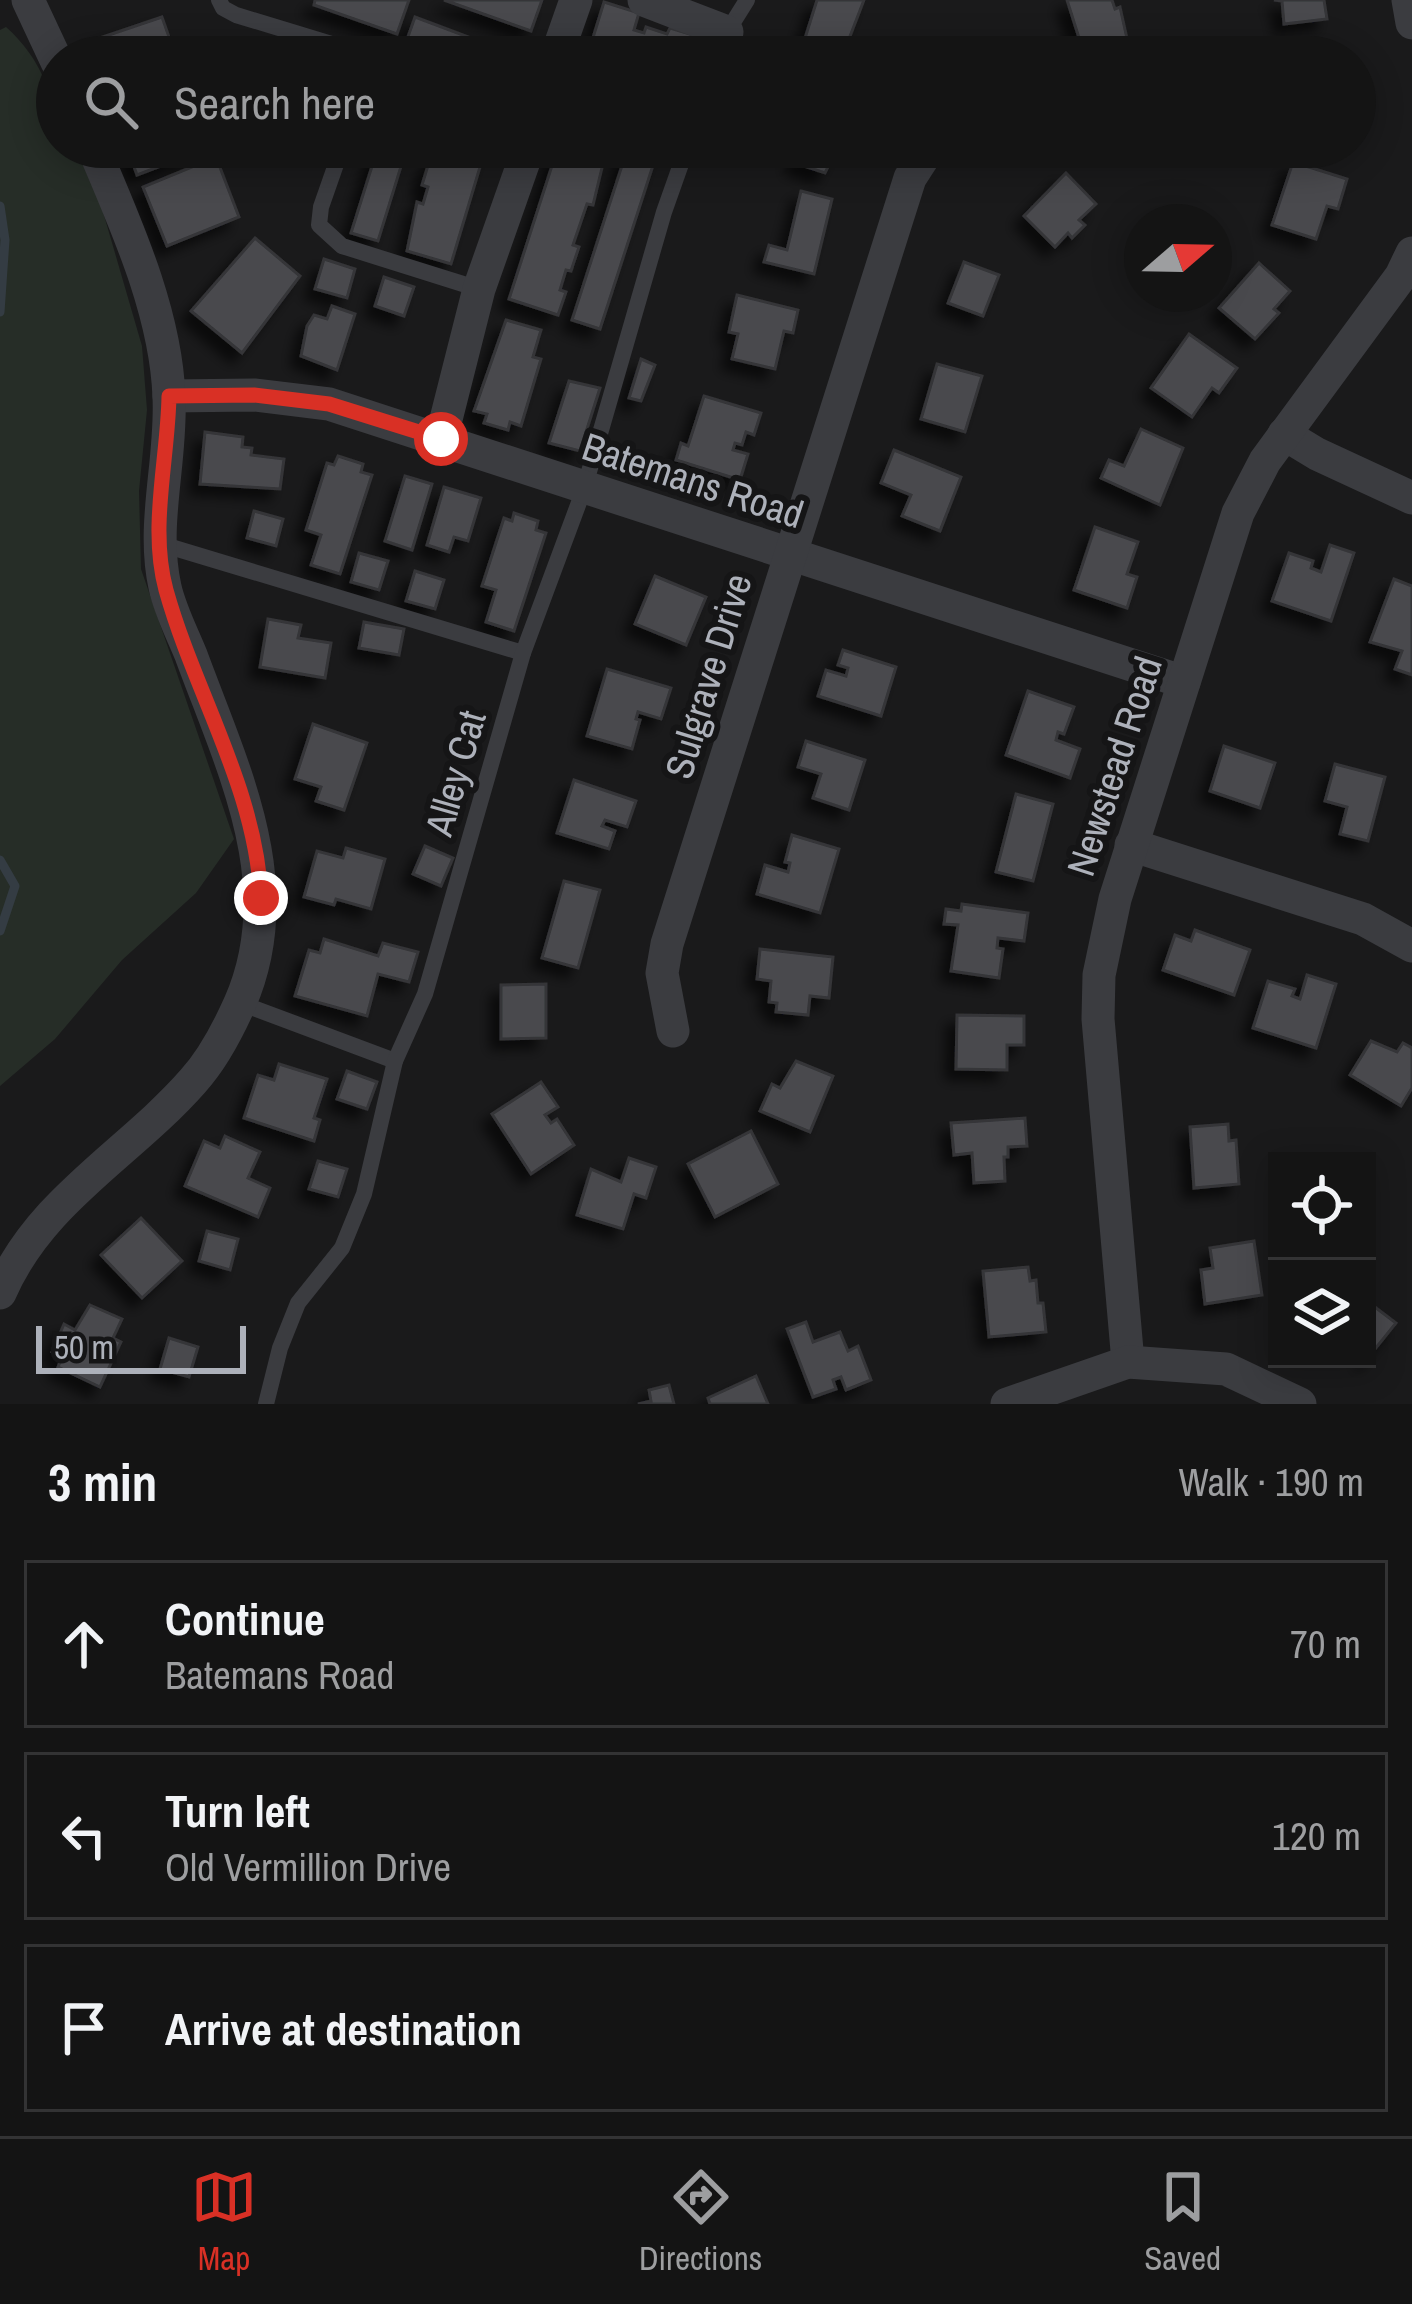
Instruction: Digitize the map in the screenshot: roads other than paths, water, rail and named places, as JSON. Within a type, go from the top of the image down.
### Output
[{"type":"street","points":[[28,0],[45,36]]},
{"type":"street","points":[[563,36],[576,0]]},
{"type":"street","points":[[644,0],[707,36]]},
{"type":"street","points":[[1408,0],[1412,23]]},
{"type":"street","points":[[0,1293],[26,1244],[62,1201],[194,1081],[240,1003],[259,932],[259,856],[247,807],[165,587],[159,517],[169,396],[162,338],[101,168]]},
{"type":"street","points":[[441,439],[479,289],[522,168]]},
{"type":"street","name":"Sulgrave Drive","points":[[673,1030],[662,973],[667,944],[916,168]]},
{"type":"street","name":"Newstead Road","points":[[1128,1362],[1098,1018],[1107,932],[1249,487],[1372,319],[1412,253]]},
{"type":"street","name":"Batemans Road","points":[[169,396],[254,395],[329,404],[1184,682]]},
{"type":"street","points":[[1284,434],[1412,498]]},
{"type":"street","points":[[1131,845],[1363,919],[1412,946]]},
{"type":"street","points":[[1007,1404],[1128,1362],[1226,1369],[1300,1404]]},
{"type":"lane","points":[[219,0],[236,15],[305,36]]},
{"type":"lane","points":[[728,36],[747,0]]},
{"type":"lane","points":[[335,168],[319,225],[342,246],[479,289]]},
{"type":"lane","name":"Alley Cat","points":[[266,1404],[280,1348],[298,1304],[342,1248],[364,1194],[395,1061],[425,994],[523,653],[584,489],[680,168]]},
{"type":"lane","points":[[161,544],[523,653]]},
{"type":"lane","points":[[240,1003],[395,1061]]},
{"type":"waterway","points":[[0,206],[5,240],[0,312]]},
{"type":"waterway","points":[[0,860],[15,886],[0,931]]}]
